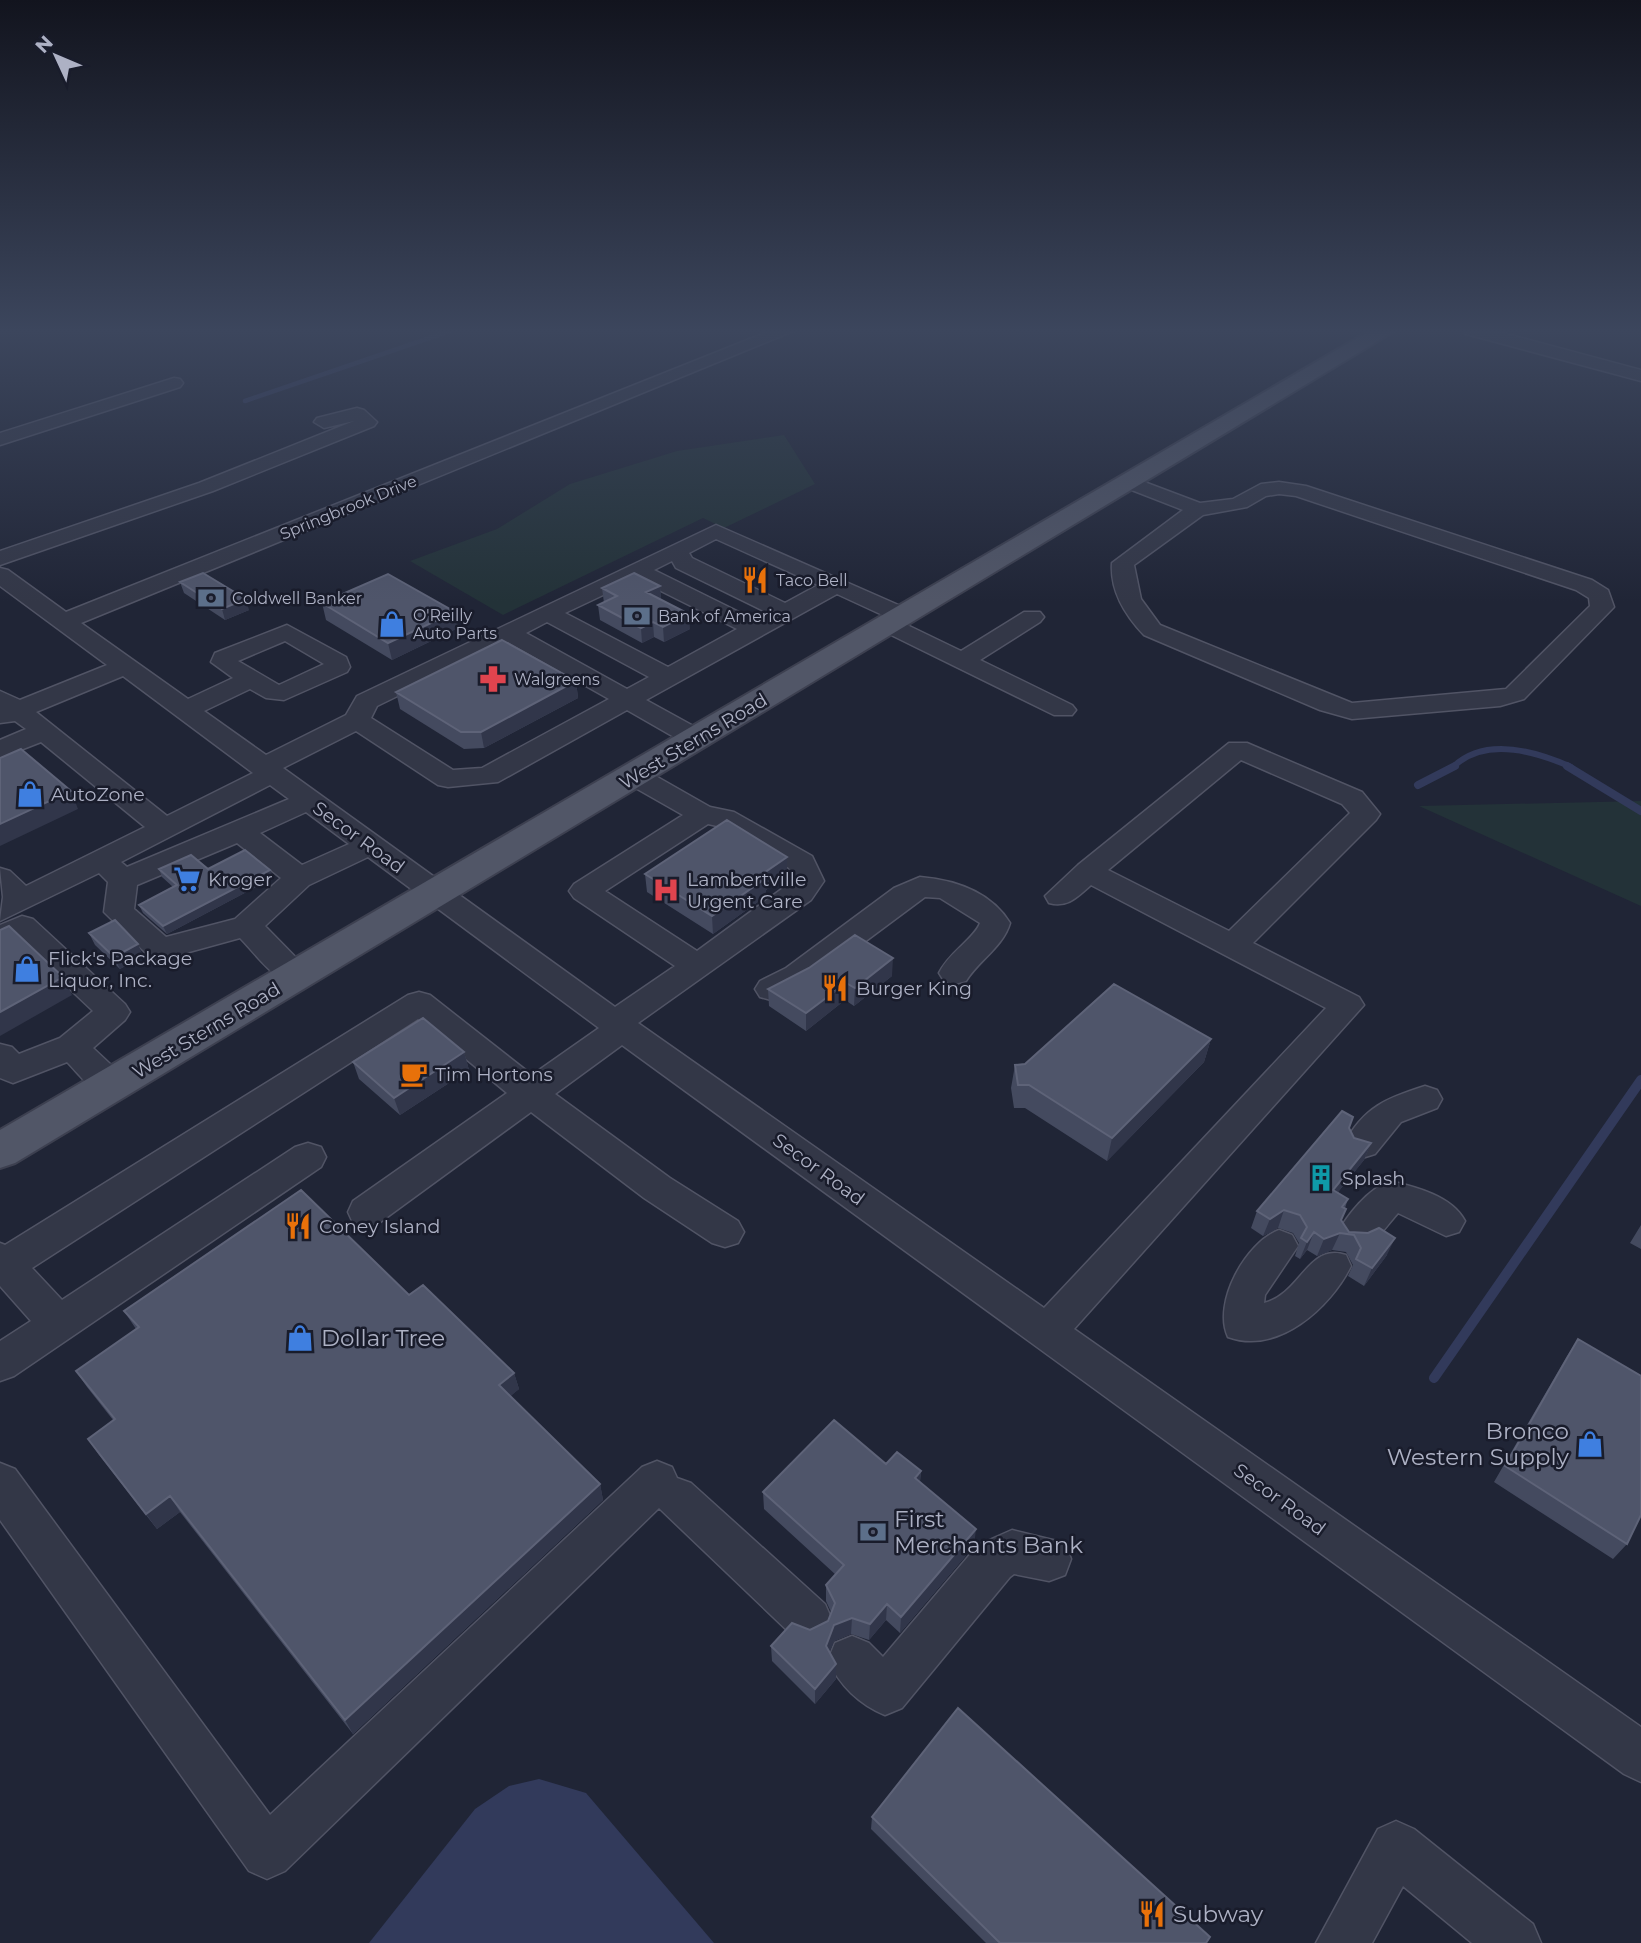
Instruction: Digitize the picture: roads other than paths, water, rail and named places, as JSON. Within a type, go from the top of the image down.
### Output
[{"type":"main road","name":"West Sterns Road","points":[[0,1151],[1234,421]]},
{"type":"street","points":[[0,439],[57,421]]},
{"type":"street","points":[[324,422],[329,421]]},
{"type":"street","points":[[0,558],[206,487],[367,422],[365,421]]},
{"type":"street","name":"Springbrook Drive","points":[[64,621],[562,421]]},
{"type":"street","points":[[1130,483],[1198,509],[1221,508],[1240,503],[1261,490],[1279,488],[1299,491],[1584,585],[1600,596],[1602,607],[1515,694],[1500,698],[1352,711],[1329,705],[1152,631],[1141,620],[1121,577],[1123,563],[1198,509]]},
{"type":"street","points":[[112,870],[164,828],[357,720],[366,701],[716,531],[836,585],[962,661],[1063,710]]},
{"type":"street","points":[[676,551],[684,563],[785,612]]},
{"type":"street","points":[[637,570],[755,629]]},
{"type":"street","points":[[357,720],[449,779],[488,776],[836,585]]},
{"type":"street","name":"Secor Road","points":[[7,588],[64,621],[619,1026],[1641,1757]]},
{"type":"street","points":[[547,613],[667,677]]},
{"type":"street","points":[[962,661],[1032,617]]},
{"type":"street","points":[[501,635],[621,703],[697,739]]},
{"type":"street","points":[[6,709],[126,666]]},
{"type":"street","points":[[185,710],[251,679]]},
{"type":"street","points":[[6,709],[44,731],[164,828]]},
{"type":"street","points":[[0,750],[44,731]]},
{"type":"street","points":[[1059,896],[1238,749],[1352,798],[1366,814],[1232,946]]},
{"type":"street","points":[[366,1212],[533,1092],[697,966],[800,893],[809,881],[802,863],[724,818],[703,815],[635,776]]},
{"type":"street","points":[[0,878],[11,905],[112,870],[240,831],[309,800]]},
{"type":"street","points":[[697,966],[584,891],[703,815]]},
{"type":"street","points":[[240,831],[299,878]]},
{"type":"street","points":[[112,870],[119,912],[160,949],[246,926],[299,878],[370,845]]},
{"type":"street","points":[[1047,1332],[1348,1005],[1088,872]]},
{"type":"street","points":[[771,989],[797,976],[905,895],[928,886],[946,889],[988,913],[995,923],[992,934],[959,960],[955,973]]},
{"type":"street","points":[[0,938],[22,926],[114,1012],[72,1047],[13,1070],[0,1056]]},
{"type":"street","points":[[246,926],[298,976]]},
{"type":"street","points":[[58,1324],[2,1264],[419,1003],[533,1092],[588,1139],[725,1231]]},
{"type":"street","points":[[72,1047],[112,1086]]},
{"type":"street","points":[[1362,1144],[1389,1113],[1424,1099]]},
{"type":"street","points":[[0,1363],[308,1157]]},
{"type":"street","points":[[1279,1246],[1246,1291],[1242,1325],[1289,1315],[1300,1308],[1390,1196],[1412,1201],[1446,1222]]},
{"type":"street","points":[[0,1484],[267,1853],[666,1490],[808,1620]]},
{"type":"street","points":[[852,1660],[886,1691],[994,1561],[1012,1552],[1049,1559]]},
{"type":"street","points":[[1343,1943],[1396,1847],[1514,1943]]},
{"type":"water","points":[[539,1779],[586,1793],[714,1943],[369,1943],[475,1809],[509,1786]]},
{"type":"waterway","points":[[1453,767],[1466,757],[1495,749],[1526,752],[1571,767]]},
{"type":"waterway","points":[[1418,785],[1455,766]]},
{"type":"waterway","points":[[1567,766],[1641,811]]},
{"type":"waterway","points":[[1434,1378],[1641,1080]]},
{"type":"place","name":"Taco Bell","points":[[755,580]]},
{"type":"place","name":"Coldwell Banker","points":[[211,598]]},
{"type":"place","name":"Bank of America","points":[[637,616]]},
{"type":"place","name":"O'Reilly Auto Parts","points":[[392,624]]},
{"type":"place","name":"Walgreens","points":[[493,679]]},
{"type":"place","name":"AutoZone","points":[[30,794]]},
{"type":"place","name":"Kroger","points":[[187,879]]},
{"type":"place","name":"Lambertville Urgent Care","points":[[666,890]]},
{"type":"place","name":"Flick's Package Liquor, Inc.","points":[[27,969]]},
{"type":"place","name":"Burger King","points":[[835,988]]},
{"type":"place","name":"Tim Hortons","points":[[414,1074]]},
{"type":"place","name":"Splash","points":[[1321,1178]]},
{"type":"place","name":"Coney Island","points":[[298,1226]]},
{"type":"place","name":"Dollar Tree","points":[[300,1338]]},
{"type":"place","name":"Bronco Western Supply","points":[[1590,1444]]},
{"type":"place","name":"First Merchants Bank","points":[[873,1532]]},
{"type":"place","name":"Subway","points":[[1152,1914]]}]
